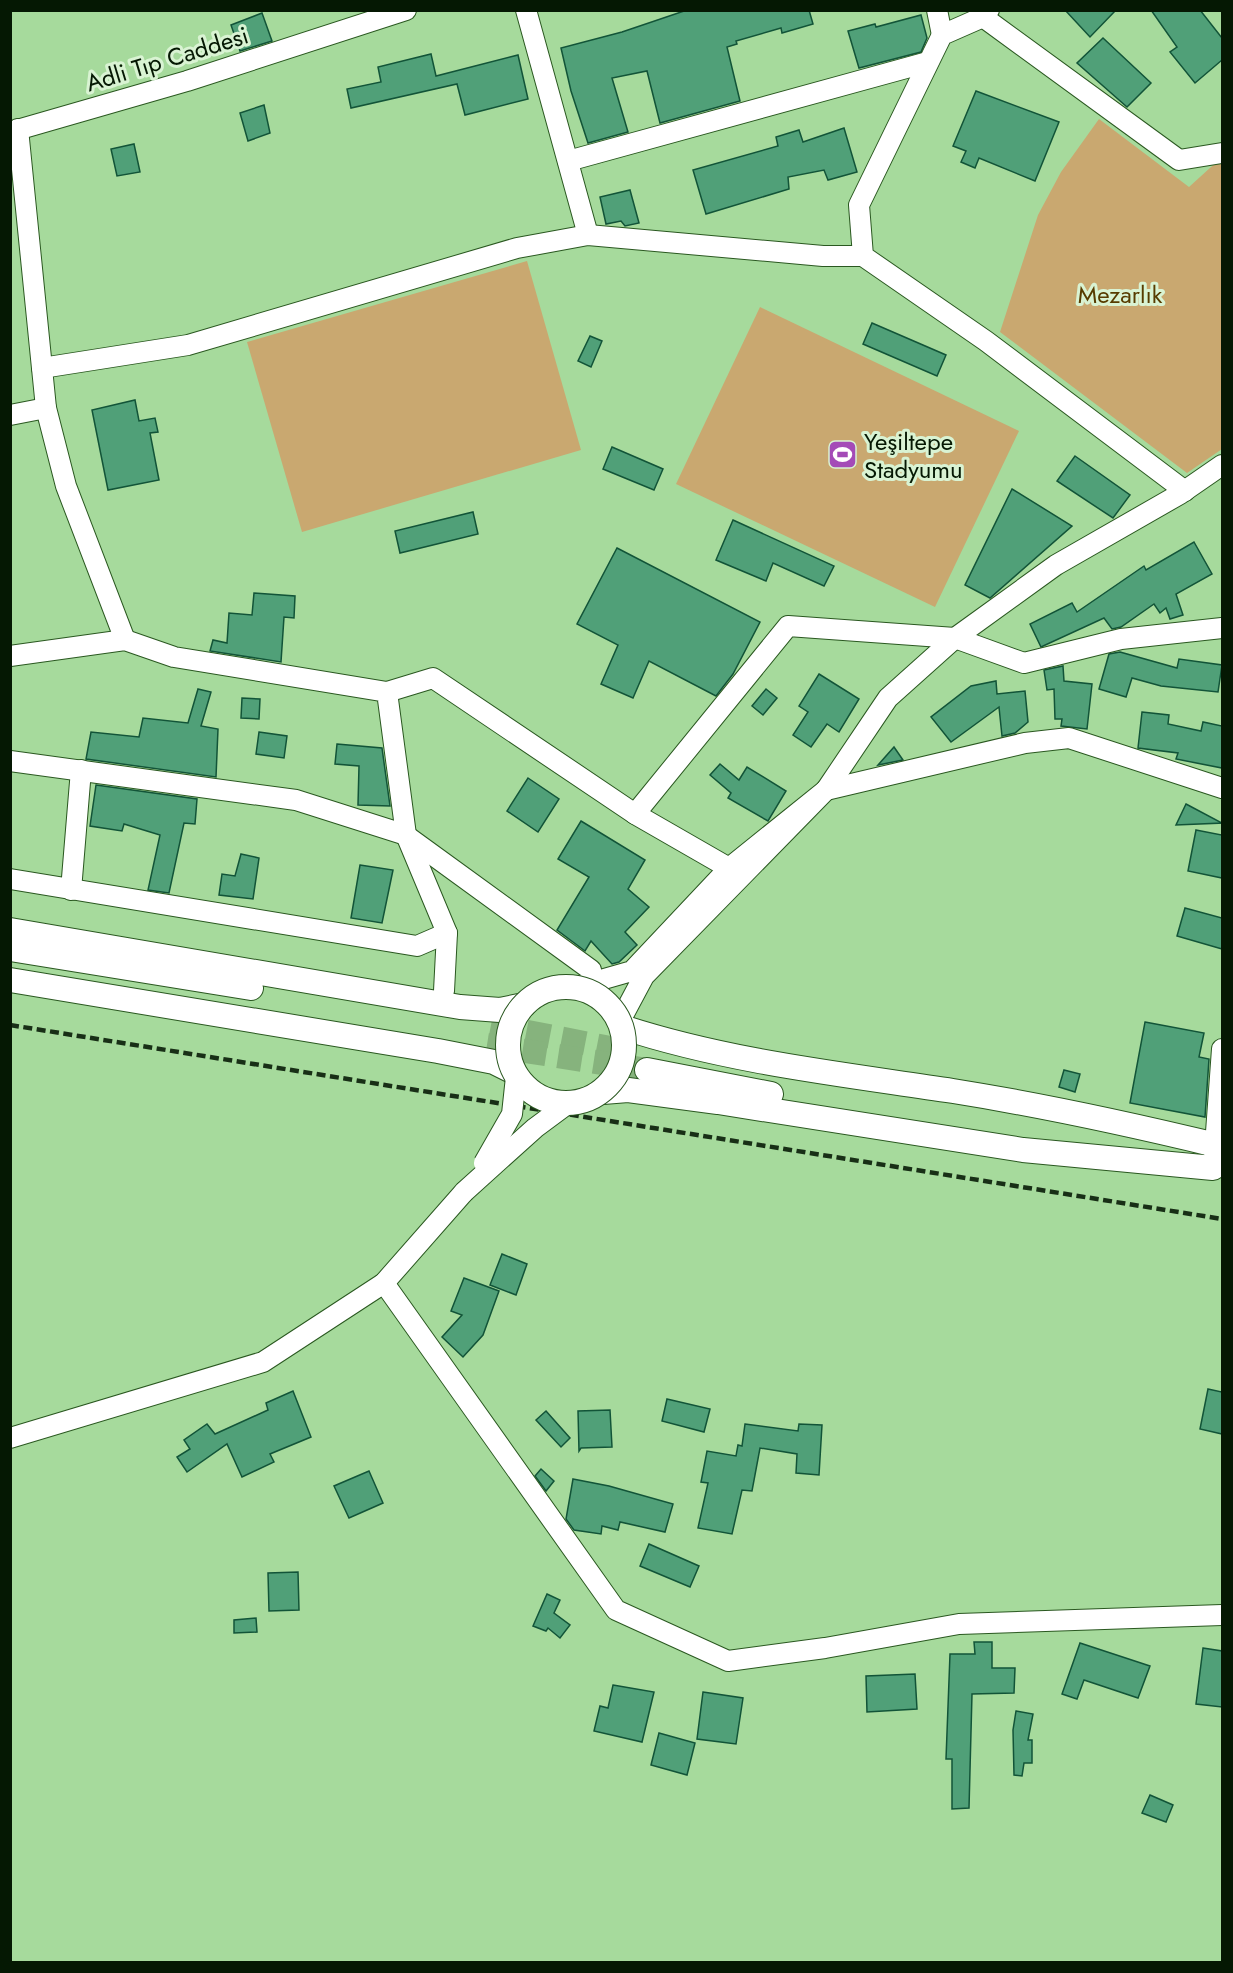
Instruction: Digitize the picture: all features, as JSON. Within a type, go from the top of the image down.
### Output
[{"type":"main road","points":[[10,930],[452,999],[500,1010],[524,1005],[548,990],[584,979],[621,1024],[625,1039],[624,1059],[616,1077],[603,1092],[586,1101],[566,1105],[547,1101],[530,1092],[515,1074],[509,1059],[508,1040],[513,1021],[524,1005]]},
{"type":"main road","points":[[10,949],[489,1035],[10,962]]},
{"type":"main road","points":[[10,980],[438,1051],[494,1062],[515,1074]]},
{"type":"main road","points":[[621,1024],[670,1043],[761,1062],[991,1098],[1140,1126],[1218,1158]]},
{"type":"main road","points":[[647,1063],[1218,1158]]},
{"type":"main road","points":[[603,1092],[627,1090],[718,1102],[1023,1150],[1218,1158]]},
{"type":"street","name":"Adli Tıp Caddesi","points":[[14,130],[187,81],[406,10]]},
{"type":"street","points":[[526,10],[588,235]]},
{"type":"street","points":[[937,10],[942,36]]},
{"type":"street","points":[[863,256],[859,205],[928,62],[942,36],[986,14],[1179,160],[1222,153]]},
{"type":"street","points":[[568,161],[928,62]]},
{"type":"street","points":[[14,130],[46,408],[66,486],[125,640]]},
{"type":"street","points":[[42,368],[188,345],[517,248],[588,235],[823,256],[863,256],[987,341],[1185,491]]},
{"type":"street","points":[[10,415],[46,408]]},
{"type":"street","points":[[10,761],[296,800],[406,835],[584,979],[632,971],[826,790],[888,698],[955,639],[1056,565],[1185,491],[1222,465]]},
{"type":"street","points":[[635,814],[788,626],[955,639],[1024,663],[1121,639],[1222,628]]},
{"type":"street","points":[[10,656],[125,640],[174,657],[387,692],[433,678],[635,814],[729,868]]},
{"type":"street","points":[[387,692],[406,835],[447,933],[452,999]]},
{"type":"street","points":[[621,1024],[644,976],[707,902],[729,868],[826,790],[1024,743],[1069,738],[1222,788]]},
{"type":"street","points":[[70,890],[81,770]]},
{"type":"street","points":[[10,879],[417,946],[447,933]]},
{"type":"street","points":[[1218,1158],[1222,1049]]},
{"type":"street","points":[[464,1192],[500,1139],[512,1114],[515,1074]]},
{"type":"street","points":[[10,1438],[262,1362],[384,1283],[464,1192],[535,1128],[566,1105]]},
{"type":"street","points":[[384,1283],[616,1610],[728,1661],[825,1648],[959,1624],[1222,1615]]},
{"type":"green space","name":"Mezarlık","points":[[1099,119],[1189,187],[1222,157],[1222,449],[1187,473],[1000,332],[1038,215],[1061,172]]},
{"type":"green space","points":[[527,261],[581,450],[302,532],[247,342]]},
{"type":"green space","points":[[760,307],[1019,431],[935,607],[676,484]]},
{"type":"building","points":[[687,10],[809,10],[813,24],[782,33],[781,28],[736,41],[737,44],[727,47],[740,101],[660,123],[647,71],[612,78],[628,132],[588,143],[571,91],[561,48],[622,32]]},
{"type":"building","points":[[1065,10],[1116,10],[1090,37]]},
{"type":"building","points":[[1151,10],[1200,10],[1222,38],[1222,60],[1195,83],[1170,52],[1177,47]]},
{"type":"building","points":[[262,13],[272,41],[240,51],[231,25]]},
{"type":"building","points":[[921,15],[927,38],[921,52],[859,68],[848,31],[875,24],[876,27]]},
{"type":"building","points":[[1103,38],[1151,83],[1127,107],[1077,63]]},
{"type":"building","points":[[431,54],[436,76],[518,55],[528,99],[465,115],[457,84],[351,108],[347,89],[381,82],[378,67]]},
{"type":"building","points":[[976,91],[1059,122],[1035,181],[979,158],[975,168],[961,162],[966,151],[953,146]]},
{"type":"building","points":[[264,105],[270,133],[248,141],[240,113]]},
{"type":"building","points":[[844,128],[857,172],[828,180],[824,170],[788,177],[789,189],[706,214],[693,170],[778,146],[776,137],[799,130],[803,142]]},
{"type":"building","points":[[134,144],[140,172],[117,176],[111,149]]},
{"type":"building","points":[[630,190],[639,223],[625,226],[621,221],[606,224],[600,197]]},
{"type":"building","points":[[872,323],[946,355],[937,376],[863,344]]},
{"type":"building","points":[[590,336],[602,341],[591,367],[578,361]]},
{"type":"building","points":[[135,400],[139,421],[155,418],[158,432],[150,433],[159,480],[108,490],[92,410]]},
{"type":"building","points":[[612,447],[663,469],[654,490],[603,469]]},
{"type":"building","points":[[1075,456],[1130,495],[1113,518],[1057,481]]},
{"type":"building","points":[[1012,489],[1072,526],[990,598],[965,585]]},
{"type":"building","points":[[473,512],[478,534],[400,553],[395,531]]},
{"type":"building","points":[[733,520],[834,566],[824,586],[773,563],[766,581],[716,560]]},
{"type":"building","points":[[1194,542],[1212,574],[1176,594],[1183,615],[1170,619],[1166,608],[1160,613],[1154,604],[1121,627],[1112,629],[1104,618],[1041,647],[1030,624],[1072,603],[1077,612],[1144,566],[1146,570]]},
{"type":"building","points":[[617,548],[760,622],[733,674],[716,696],[649,661],[633,698],[601,684],[618,645],[577,624]]},
{"type":"building","points":[[254,593],[295,596],[294,618],[284,617],[281,662],[210,651],[213,640],[227,643],[229,613],[252,615]]},
{"type":"building","points":[[1120,652],[1177,668],[1179,659],[1222,665],[1218,692],[1161,686],[1132,678],[1126,697],[1099,689],[1109,654]]},
{"type":"building","points":[[1063,666],[1064,681],[1092,684],[1087,729],[1061,726],[1062,719],[1055,719],[1054,689],[1047,690],[1044,670]]},
{"type":"building","points":[[819,674],[859,699],[839,732],[827,724],[811,747],[793,735],[808,712],[799,706]]},
{"type":"building","points":[[996,681],[997,694],[1025,691],[1028,722],[1015,733],[1002,736],[999,707],[951,742],[931,717],[971,686]]},
{"type":"building","points":[[198,689],[211,692],[201,726],[218,729],[216,777],[86,759],[91,732],[139,737],[143,718],[188,723]]},
{"type":"building","points":[[766,689],[777,698],[763,715],[752,706]]},
{"type":"building","points":[[242,698],[260,699],[259,719],[241,718]]},
{"type":"building","points":[[1142,712],[1169,715],[1168,724],[1201,731],[1203,722],[1222,726],[1222,768],[1176,759],[1178,753],[1138,748]]},
{"type":"building","points":[[259,732],[287,736],[284,758],[256,754]]},
{"type":"building","points":[[337,744],[382,748],[390,806],[358,805],[359,766],[335,764]]},
{"type":"building","points":[[894,747],[903,760],[878,765]]},
{"type":"building","points":[[720,764],[739,780],[747,767],[786,791],[768,821],[728,798],[731,793],[710,775]]},
{"type":"building","points":[[528,778],[559,799],[538,832],[507,811]]},
{"type":"building","points":[[96,785],[197,799],[195,824],[184,823],[169,893],[148,890],[160,835],[124,824],[122,831],[90,826]]},
{"type":"building","points":[[1186,804],[1222,823],[1176,825]]},
{"type":"building","points":[[581,821],[645,860],[628,889],[649,907],[625,932],[637,945],[619,962],[612,964],[591,941],[585,951],[557,930],[589,877],[558,859]]},
{"type":"building","points":[[1196,830],[1222,835],[1222,878],[1188,871]]},
{"type":"building","points":[[241,854],[259,858],[253,899],[219,895],[222,874],[235,876]]},
{"type":"building","points":[[360,865],[393,870],[382,923],[351,918]]},
{"type":"building","points":[[1185,908],[1222,918],[1222,949],[1177,936]]},
{"type":"building","points":[[1145,1022],[1204,1033],[1199,1057],[1209,1059],[1205,1117],[1130,1103]]},
{"type":"building","points":[[1064,1070],[1080,1074],[1075,1092],[1059,1087]]},
{"type":"building","points":[[502,1254],[527,1264],[516,1295],[490,1285]]},
{"type":"building","points":[[464,1278],[499,1291],[483,1335],[463,1357],[442,1337],[462,1315],[451,1311]]},
{"type":"building","points":[[1208,1389],[1222,1392],[1222,1434],[1200,1429]]},
{"type":"building","points":[[293,1391],[311,1437],[270,1454],[274,1462],[242,1477],[227,1444],[187,1472],[177,1457],[190,1449],[184,1440],[207,1424],[215,1434],[268,1410],[266,1403]]},
{"type":"building","points":[[667,1399],[710,1409],[704,1432],[662,1421]]},
{"type":"building","points":[[610,1410],[612,1447],[581,1448],[579,1451],[578,1411]]},
{"type":"building","points":[[546,1411],[570,1438],[561,1447],[536,1420]]},
{"type":"building","points":[[745,1424],[798,1431],[799,1424],[822,1425],[819,1475],[796,1473],[797,1454],[760,1448],[752,1491],[742,1490],[732,1534],[698,1528],[708,1483],[701,1482],[707,1451],[736,1456],[738,1445],[742,1446]]},
{"type":"building","points":[[541,1469],[554,1481],[546,1491],[535,1476]]},
{"type":"building","points":[[369,1471],[383,1503],[349,1518],[334,1486]]},
{"type":"building","points":[[573,1479],[609,1486],[673,1504],[665,1532],[620,1522],[618,1530],[602,1526],[601,1534],[574,1530],[566,1519]]},
{"type":"building","points":[[649,1544],[699,1566],[690,1587],[640,1566]]},
{"type":"building","points":[[298,1572],[299,1610],[269,1611],[268,1573]]},
{"type":"building","points":[[547,1594],[560,1600],[554,1613],[570,1625],[560,1638],[548,1628],[546,1631],[533,1626]]},
{"type":"building","points":[[256,1618],[257,1632],[234,1633],[234,1620]]},
{"type":"building","points":[[974,1642],[992,1642],[992,1668],[1015,1668],[1014,1693],[972,1694],[969,1808],[952,1809],[952,1759],[946,1759],[950,1654],[975,1654]]},
{"type":"building","points":[[1080,1643],[1150,1666],[1138,1698],[1084,1680],[1077,1699],[1062,1694]]},
{"type":"building","points":[[1203,1648],[1222,1651],[1222,1707],[1196,1704]]},
{"type":"building","points":[[915,1674],[917,1709],[867,1712],[866,1676]]},
{"type":"building","points":[[613,1685],[654,1692],[642,1742],[594,1731],[600,1706],[608,1708]]},
{"type":"building","points":[[703,1692],[743,1698],[736,1744],[697,1739]]},
{"type":"building","points":[[1016,1711],[1033,1714],[1028,1740],[1032,1740],[1032,1763],[1024,1763],[1022,1776],[1014,1775],[1013,1730]]},
{"type":"building","points":[[659,1733],[695,1743],[687,1775],[651,1765]]},
{"type":"building","points":[[1150,1795],[1173,1805],[1166,1822],[1142,1813]]},
{"type":"tunnel","points":[[491,1025],[636,1053]]},
{"type":"tunnel","points":[[487,1045],[647,1070]]},
{"type":"railway","points":[[10,1025],[1222,1219]]},
{"type":"place","name":"Yeşiltepe Stadyumu","points":[[843,455]]}]
